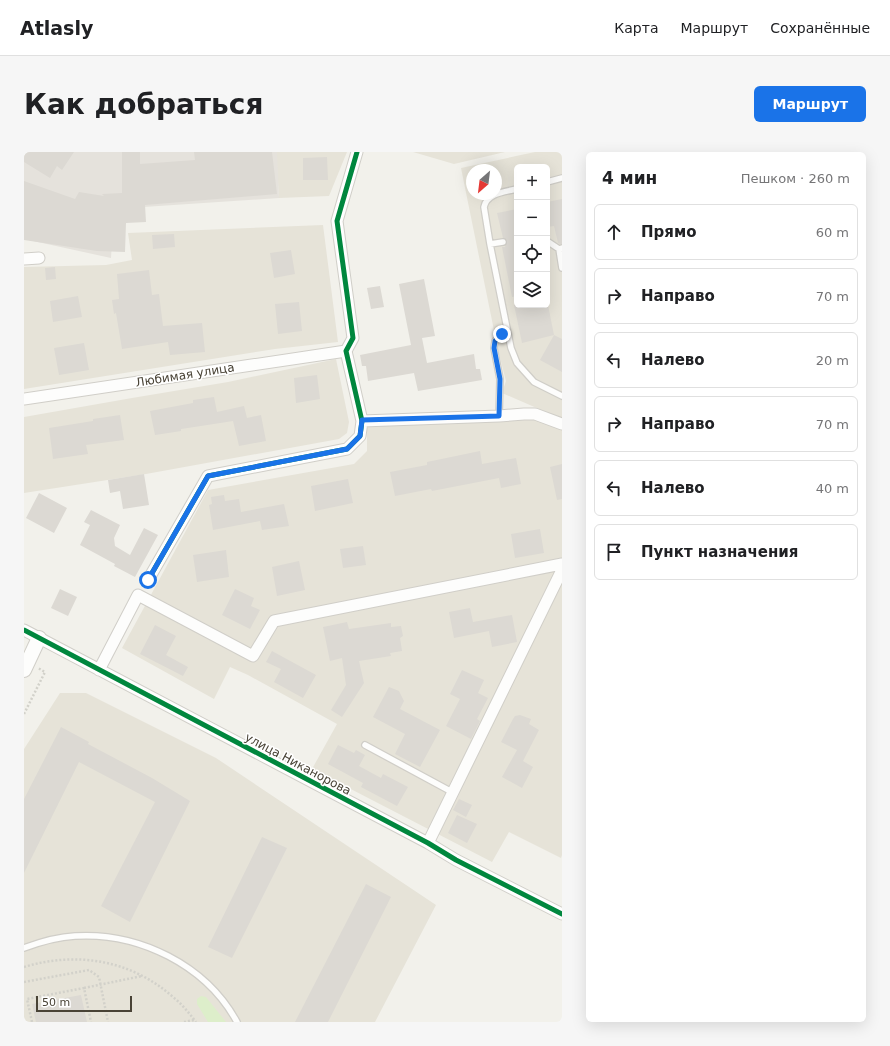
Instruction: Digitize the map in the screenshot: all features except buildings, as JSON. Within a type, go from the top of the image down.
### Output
[{"type":"street","points":[[148,580],[208,476],[347,449],[360,436],[362,420],[346,351],[353,338],[337,221],[357,152]]},
{"type":"street","points":[[24,259],[39,258]]},
{"type":"street","name":"Любимая улица","points":[[24,399],[346,351]]},
{"type":"street","points":[[362,420],[535,414],[562,424]]},
{"type":"street","points":[[98,670],[138,594],[254,656],[274,621],[562,564]]},
{"type":"street","points":[[428,843],[562,570]]},
{"type":"street","name":"улица Никанорова","points":[[24,630],[428,843],[456,860],[562,914]]},
{"type":"street","points":[[29,668],[39,638]]},
{"type":"lane","points":[[550,181],[562,178]]},
{"type":"lane","points":[[514,190],[488,198],[485,202],[484,208],[507,331],[517,363],[534,382],[562,396]]},
{"type":"lane","points":[[490,244],[504,242]]},
{"type":"lane","points":[[550,243],[560,248],[562,268]]},
{"type":"lane","points":[[499,416],[500,379],[494,348],[495,341],[499,336],[507,331]]},
{"type":"lane","points":[[364,745],[452,792]]},
{"type":"lane","points":[[24,948],[56,938],[85,936],[109,937],[143,945],[175,959],[203,980],[226,1005],[237,1022]]},
{"type":"path","points":[[24,714],[45,672],[29,668]]},
{"type":"path","points":[[24,967],[40,962],[75,958],[111,963],[142,976],[160,986],[174,997],[195,1021]]},
{"type":"path","points":[[24,982],[89,970],[99,977],[108,1022]]},
{"type":"path","points":[[32,1022],[26,999],[142,976]]},
{"type":"path","points":[[84,988],[90,1022]]},
{"type":"path","points":[[184,1022],[195,1021]]},
{"type":"shaded area","points":[[24,152],[277,152],[279,198],[114,209],[111,258],[24,239]]},
{"type":"shaded area","points":[[276,152],[347,152],[329,196],[279,198]]},
{"type":"shaded area","points":[[413,152],[505,152],[454,164]]},
{"type":"shaded area","points":[[535,152],[562,152],[562,419],[502,393],[506,381],[498,350],[468,200],[502,200],[502,164],[480,164]]},
{"type":"shaded area","points":[[466,167],[466,193],[461,168]]},
{"type":"shaded area","points":[[323,225],[338,342],[275,349],[24,389],[24,267],[106,265],[132,260],[128,233]]},
{"type":"shaded area","points":[[336,359],[349,422],[347,433],[339,439],[146,474],[24,493],[24,417],[228,382]]},
{"type":"shaded area","points":[[535,419],[562,430],[561,858],[509,832],[492,862],[312,769],[337,724],[248,675],[230,667],[214,699],[122,648],[208,490],[354,464],[367,451],[367,425]]},
{"type":"shaded area","points":[[60,693],[86,693],[216,758],[436,905],[375,1022],[24,1022],[24,749]]},
{"type":"green space","points":[[201,996],[206,997],[226,1022],[208,1022],[197,1004],[197,999]]},
{"type":"cycle path","points":[[148,580],[208,476],[347,449],[360,436],[362,421],[346,351],[353,338],[337,221],[357,152]]},
{"type":"cycle path","points":[[24,630],[428,843],[456,860],[562,914]]},
{"type":"route","points":[[148,580],[208,476],[347,449],[360,436],[362,420],[499,416],[500,379],[494,348],[495,341],[502,334]]}]
